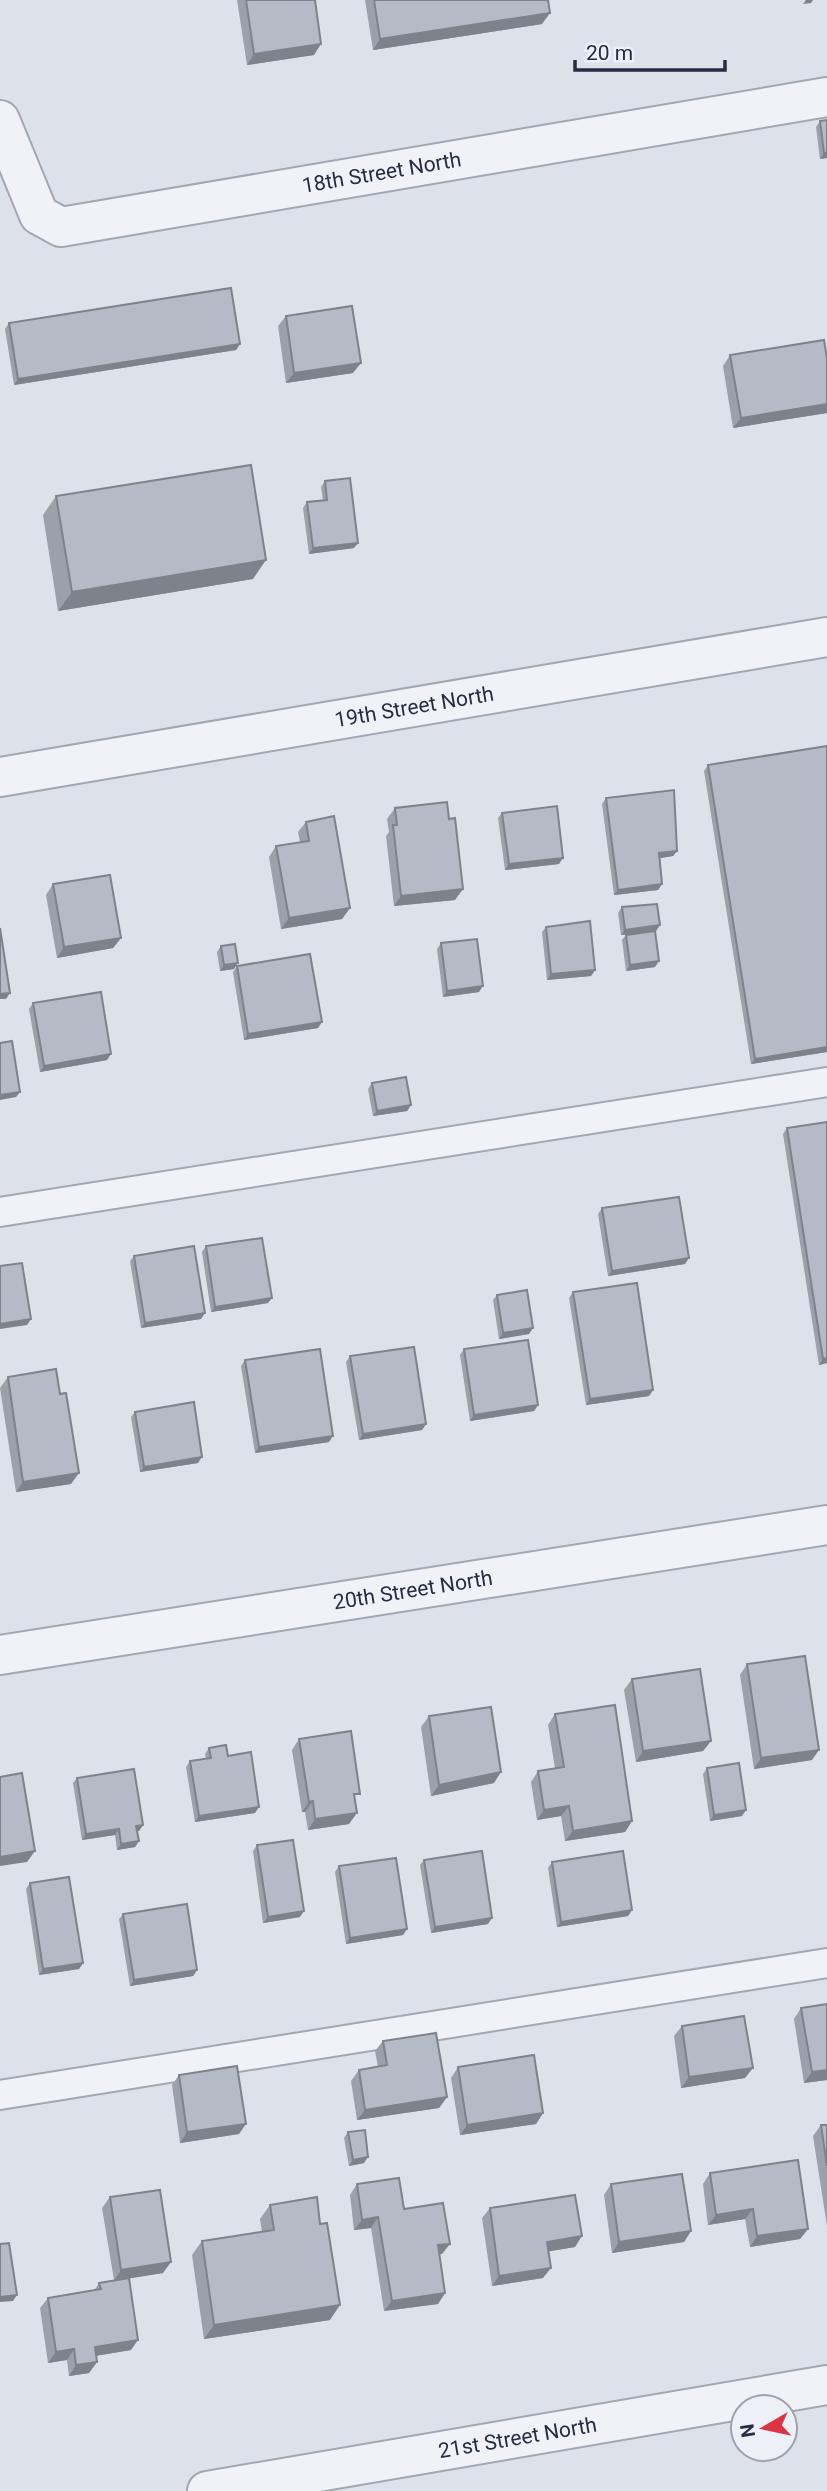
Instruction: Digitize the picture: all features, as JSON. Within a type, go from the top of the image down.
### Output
[{"type":"street","name":"18th Street North","points":[[0,120],[39,215],[61,227],[827,97]]},
{"type":"street","name":"19th Street North","points":[[0,777],[827,638]]},
{"type":"street","name":"20th Street North","points":[[0,1656],[827,1525]]},
{"type":"street","name":"21st Street North","points":[[207,2491],[827,2385]]},
{"type":"lane","points":[[0,1212],[827,1082]]},
{"type":"lane","points":[[0,2095],[827,1963]]},
{"type":"building","points":[[246,0],[315,0],[321,44],[254,54]]},
{"type":"building","points":[[374,0],[548,0],[550,13],[380,39]]},
{"type":"building","points":[[827,120],[827,153],[824,153],[820,121]]},
{"type":"building","points":[[231,288],[240,344],[18,379],[9,323]]},
{"type":"building","points":[[352,306],[361,363],[294,373],[286,316]]},
{"type":"building","points":[[824,340],[827,358],[827,404],[741,418],[730,355]]},
{"type":"building","points":[[251,465],[266,560],[72,592],[56,496]]},
{"type":"building","points":[[350,478],[358,543],[313,548],[307,502],[327,500],[325,481]]},
{"type":"building","points":[[827,746],[827,1047],[755,1059],[708,765]]},
{"type":"building","points":[[674,790],[677,851],[659,853],[662,884],[618,890],[606,798]]},
{"type":"building","points":[[447,802],[449,819],[455,818],[463,889],[401,896],[393,825],[397,825],[395,808]]},
{"type":"building","points":[[557,806],[563,858],[509,864],[502,813]]},
{"type":"building","points":[[334,816],[350,908],[289,918],[276,846],[309,841],[306,822]]},
{"type":"building","points":[[110,875],[121,938],[64,947],[53,884]]},
{"type":"building","points":[[657,904],[660,925],[625,930],[622,907]]},
{"type":"building","points":[[590,921],[595,970],[551,974],[546,927]]},
{"type":"building","points":[[0,928],[10,993],[0,994]]},
{"type":"building","points":[[655,931],[659,961],[630,965],[626,935]]},
{"type":"building","points":[[477,939],[483,986],[447,991],[441,943]]},
{"type":"building","points":[[235,944],[238,963],[224,965],[221,946]]},
{"type":"building","points":[[310,954],[322,1022],[248,1034],[237,966]]},
{"type":"building","points":[[101,992],[111,1054],[44,1066],[33,1003]]},
{"type":"building","points":[[12,1041],[20,1092],[0,1095],[0,1043]]},
{"type":"building","points":[[406,1077],[411,1105],[377,1111],[372,1083]]},
{"type":"building","points":[[827,1122],[827,1358],[823,1359],[787,1128]]},
{"type":"building","points":[[679,1197],[689,1258],[612,1271],[602,1208]]},
{"type":"building","points":[[262,1238],[272,1298],[215,1307],[206,1246]]},
{"type":"building","points":[[194,1246],[205,1313],[145,1323],[134,1256]]},
{"type":"building","points":[[22,1263],[31,1319],[0,1324],[0,1266]]},
{"type":"building","points":[[637,1283],[653,1390],[590,1399],[573,1292]]},
{"type":"building","points":[[527,1290],[533,1328],[503,1333],[497,1295]]},
{"type":"building","points":[[528,1340],[538,1405],[474,1415],[464,1349]]},
{"type":"building","points":[[414,1347],[426,1424],[363,1434],[350,1356]]},
{"type":"building","points":[[320,1349],[333,1436],[259,1447],[245,1360]]},
{"type":"building","points":[[56,1369],[60,1394],[66,1393],[79,1473],[23,1482],[8,1377]]},
{"type":"building","points":[[194,1402],[202,1457],[144,1467],[135,1412]]},
{"type":"building","points":[[805,1656],[819,1750],[761,1758],[747,1664]]},
{"type":"building","points":[[700,1669],[711,1741],[643,1751],[632,1679]]},
{"type":"building","points":[[615,1705],[632,1821],[573,1831],[569,1806],[544,1810],[538,1771],[564,1767],[555,1714]]},
{"type":"building","points":[[491,1707],[501,1772],[439,1785],[429,1716]]},
{"type":"building","points":[[351,1731],[360,1794],[354,1794],[357,1813],[315,1819],[313,1801],[309,1802],[299,1739]]},
{"type":"building","points":[[226,1745],[228,1756],[251,1752],[259,1807],[199,1816],[190,1761],[211,1758],[209,1748]]},
{"type":"building","points":[[739,1763],[746,1810],[714,1815],[707,1768]]},
{"type":"building","points":[[134,1769],[143,1825],[136,1826],[139,1841],[121,1844],[119,1829],[86,1834],[77,1778]]},
{"type":"building","points":[[22,1773],[35,1851],[0,1857],[0,1777]]},
{"type":"building","points":[[293,1840],[304,1911],[268,1917],[257,1845]]},
{"type":"building","points":[[482,1851],[492,1918],[435,1927],[424,1860]]},
{"type":"building","points":[[623,1851],[632,1910],[561,1922],[552,1862]]},
{"type":"building","points":[[396,1858],[407,1929],[350,1938],[339,1866]]},
{"type":"building","points":[[69,1877],[83,1963],[43,1969],[30,1883]]},
{"type":"building","points":[[187,1904],[197,1970],[134,1980],[123,1914]]},
{"type":"building","points":[[827,2004],[827,2070],[812,2072],[801,2008]]},
{"type":"building","points":[[744,2016],[753,2068],[689,2077],[682,2026]]},
{"type":"building","points":[[436,2033],[447,2097],[365,2110],[359,2070],[387,2065],[383,2041]]},
{"type":"building","points":[[534,2055],[543,2113],[467,2125],[458,2067]]},
{"type":"building","points":[[237,2066],[246,2124],[187,2132],[179,2075]]},
{"type":"building","points":[[821,2125],[827,2125],[827,2166]]},
{"type":"building","points":[[365,2130],[368,2157],[353,2160],[348,2132]]},
{"type":"building","points":[[798,2160],[808,2229],[757,2236],[753,2209],[716,2215],[710,2173]]},
{"type":"building","points":[[682,2174],[691,2231],[619,2242],[611,2184]]},
{"type":"building","points":[[399,2178],[404,2209],[443,2203],[450,2244],[438,2245],[445,2293],[392,2301],[378,2217],[362,2220],[357,2184]]},
{"type":"building","points":[[160,2190],[171,2262],[121,2270],[110,2197]]},
{"type":"building","points":[[575,2195],[582,2236],[547,2242],[551,2268],[499,2276],[490,2208]]},
{"type":"building","points":[[317,2197],[320,2224],[327,2223],[340,2305],[214,2325],[202,2241],[274,2230],[270,2205]]},
{"type":"building","points":[[9,2243],[17,2295],[0,2297],[0,2244]]},
{"type":"building","points":[[129,2278],[138,2340],[95,2347],[97,2362],[76,2365],[74,2349],[56,2352],[48,2298],[101,2289],[99,2283]]}]
